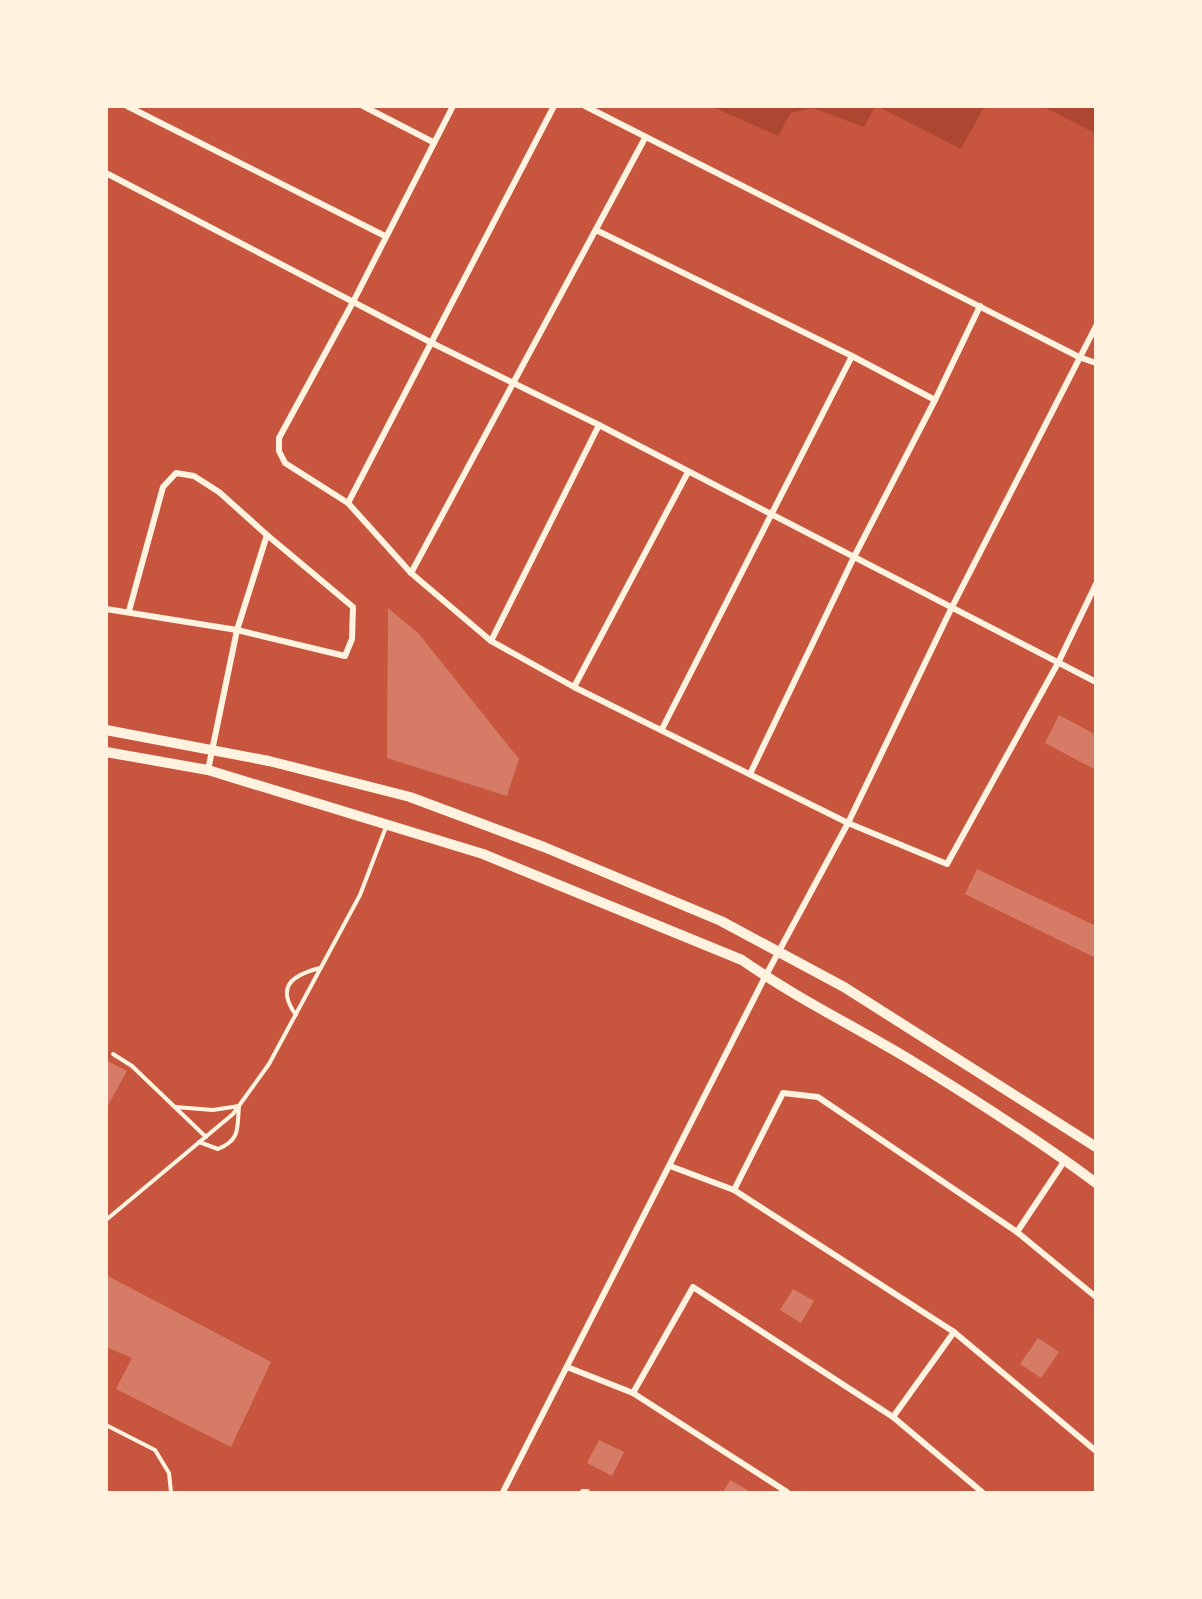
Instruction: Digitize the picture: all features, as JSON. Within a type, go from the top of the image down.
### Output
[{"type":"street","points":[[127,106],[385,236]]},
{"type":"street","points":[[363,106],[433,142]]},
{"type":"street","points":[[453,106],[353,302],[279,438],[279,451],[285,463],[348,503],[411,573],[491,641],[574,687],[848,823],[947,864],[1058,663],[1095,584]]},
{"type":"street","points":[[348,503],[554,106]]},
{"type":"street","points":[[585,106],[1079,357],[1095,363]]},
{"type":"street","points":[[411,573],[645,138]]},
{"type":"street","points":[[106,172],[432,344],[599,425],[1095,682]]},
{"type":"street","points":[[596,230],[852,356],[935,400]]},
{"type":"street","points":[[750,774],[854,557],[935,400],[980,306]]},
{"type":"street","points":[[503,1492],[765,977],[848,823],[952,608],[1095,326]]},
{"type":"street","points":[[662,729],[852,356]]},
{"type":"street","points":[[491,641],[599,425]]},
{"type":"street","points":[[574,687],[688,472]]},
{"type":"street","points":[[106,609],[237,630],[345,656],[352,639],[353,607],[219,492],[194,476],[176,473],[162,487],[129,611]]},
{"type":"street","points":[[208,770],[237,630],[267,535]]},
{"type":"street","points":[[106,730],[270,761],[410,797],[544,847],[655,893],[721,921],[844,987],[1095,1147]]},
{"type":"street","points":[[106,752],[208,770],[494,858],[742,960],[765,977],[912,1061],[1065,1160],[1095,1183]]},
{"type":"street","points":[[734,1190],[783,1093],[818,1097],[1017,1232],[1095,1297]]},
{"type":"street","points":[[1017,1232],[1065,1160]]},
{"type":"street","points":[[670,1166],[734,1190],[954,1332],[1095,1451]]},
{"type":"street","points":[[633,1393],[693,1287],[893,1417],[982,1492]]},
{"type":"street","points":[[893,1417],[954,1332]]},
{"type":"street","points":[[567,1367],[633,1393],[787,1492]]},
{"type":"lane","points":[[106,1220],[233,1114],[269,1064],[360,895],[387,824]]},
{"type":"lane","points":[[296,1015],[288,1004],[287,990],[292,979],[304,972],[321,968]]},
{"type":"lane","points":[[113,1054],[132,1066],[206,1137]]},
{"type":"lane","points":[[175,1107],[213,1110],[239,1106]]},
{"type":"lane","points":[[199,1142],[218,1149],[228,1145],[237,1135],[239,1106]]},
{"type":"lane","points":[[106,1425],[155,1450],[169,1473],[171,1492]]},
{"type":"shaded area","points":[[875,106],[864,127],[813,108],[791,113],[778,136],[713,107]]},
{"type":"shaded area","points":[[879,107],[984,107],[961,149]]},
{"type":"shaded area","points":[[1044,107],[1095,107],[1095,133]]},
{"type":"building","points":[[388,608],[419,634],[519,759],[507,796],[387,758]]},
{"type":"building","points":[[1059,715],[1096,735],[1096,770],[1045,743]]},
{"type":"building","points":[[977,869],[1096,926],[1096,958],[965,894]]},
{"type":"building","points":[[106,1060],[127,1071],[106,1109]]},
{"type":"building","points":[[106,1275],[271,1362],[231,1447],[116,1389],[132,1358],[106,1347]]},
{"type":"building","points":[[793,1289],[814,1301],[801,1323],[780,1310]]},
{"type":"building","points":[[1038,1338],[1059,1352],[1041,1378],[1020,1364]]},
{"type":"building","points":[[599,1440],[624,1452],[612,1476],[587,1463]]},
{"type":"building","points":[[730,1480],[751,1492],[723,1492]]}]
